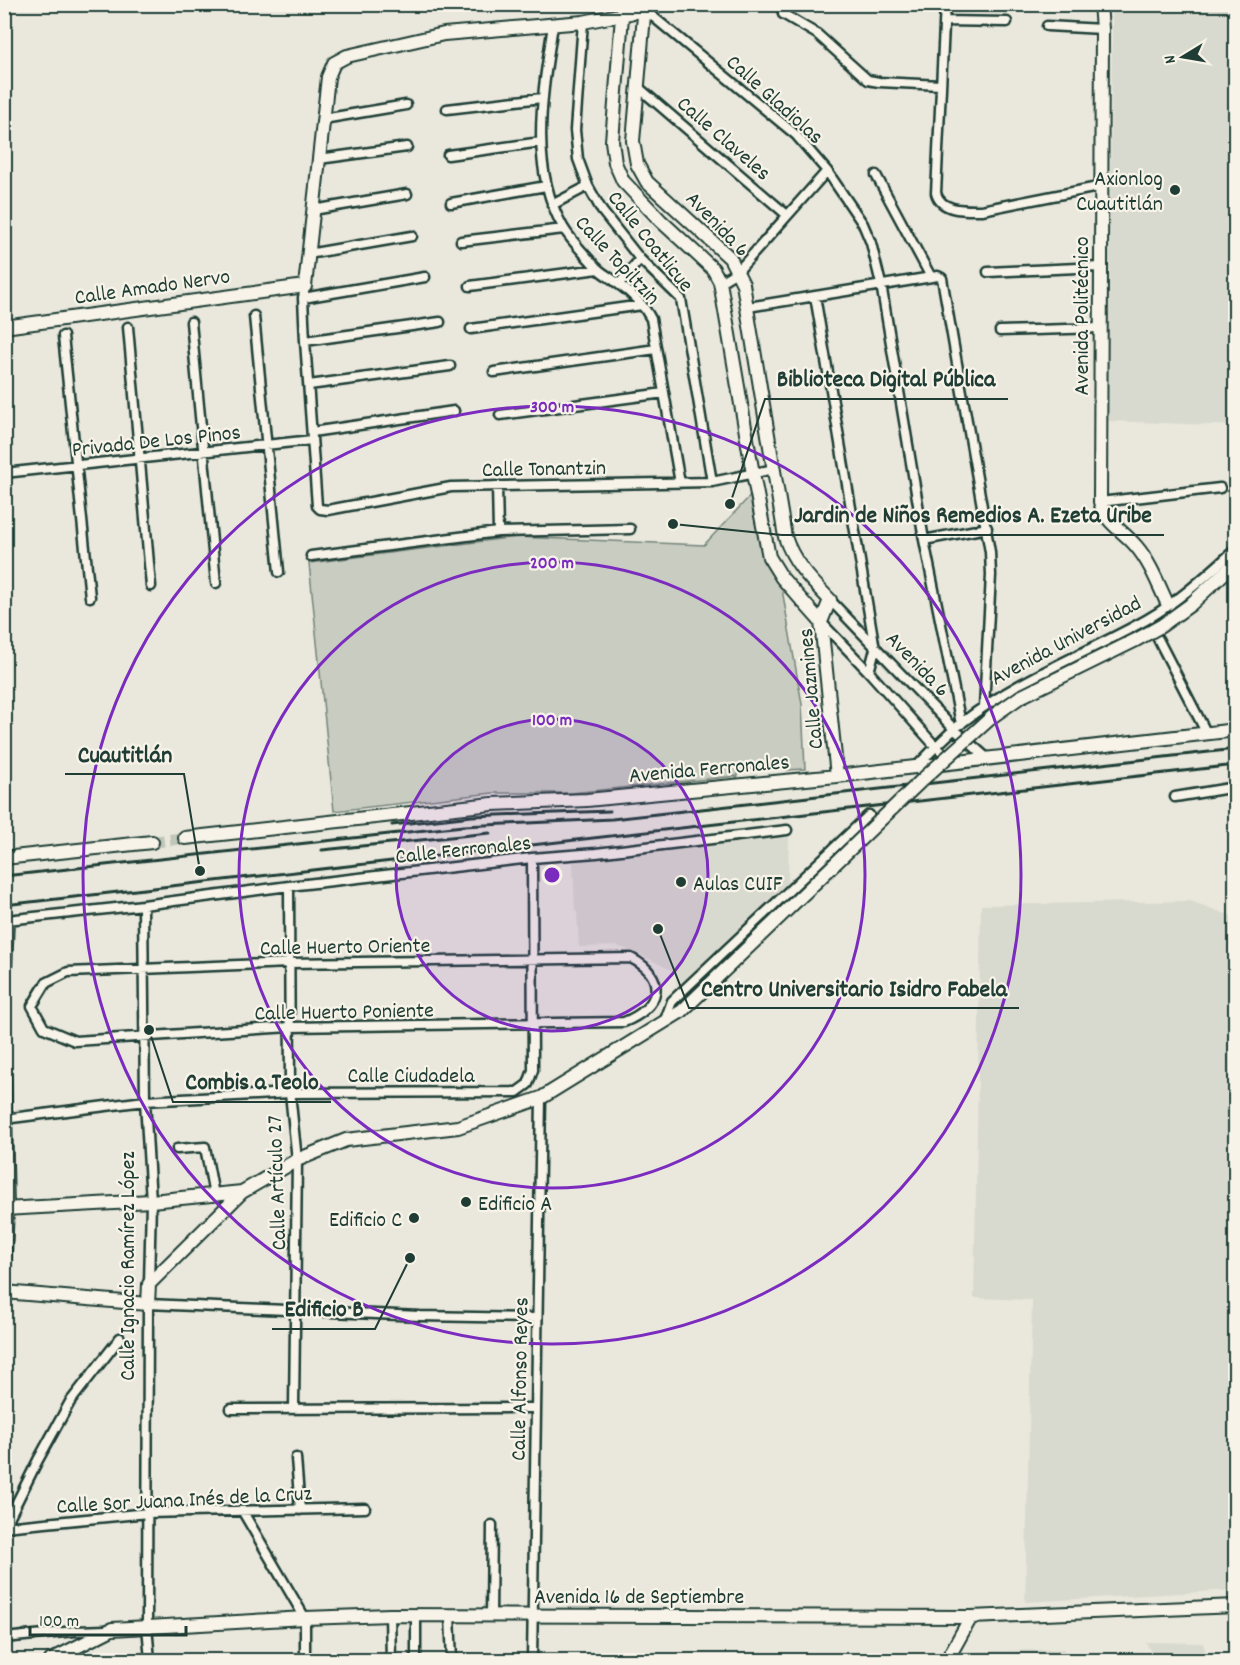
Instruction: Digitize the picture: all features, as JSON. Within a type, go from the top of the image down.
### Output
[{"type":"main road","name":"Avenida Politécnico","points":[[1100,4],[1102,29],[1100,502]]},
{"type":"main road","points":[[304,292],[328,77],[334,63],[347,56],[444,34],[583,22],[622,10],[645,7]]},
{"type":"main road","name":"Avenida 6","points":[[645,7],[633,141],[637,164],[647,182],[730,258],[738,271],[748,307],[785,537],[790,554],[830,600]]},
{"type":"main road","name":"Avenida 6","points":[[622,10],[612,141],[615,163],[623,181],[713,269],[720,282],[764,533],[774,568],[822,622]]},
{"type":"main road","points":[[661,220],[675,207]]},
{"type":"main road","name":"Calle Amado Nervo","points":[[4,327],[304,292]]},
{"type":"main road","points":[[1100,502],[1108,521],[1135,544],[1142,554],[1168,605]]},
{"type":"main road","name":"Avenida Universidad","points":[[242,1192],[297,1160],[346,1140],[458,1127],[541,1098],[682,1011],[993,716],[1020,698],[1161,626],[1190,604],[1236,562]]},
{"type":"main road","name":"Calle Jazmines","points":[[830,600],[822,622],[837,776]]},
{"type":"main road","name":"Avenida Ferronales","points":[[185,838],[492,804],[587,800],[837,776],[1236,730]]},
{"type":"main road","points":[[4,858],[152,842]]},
{"type":"main road","points":[[4,994],[6,920]]},
{"type":"main road","points":[[4,1070],[6,1209],[4,1273]]},
{"type":"main road","points":[[6,1209],[151,1201],[242,1192]]},
{"type":"main road","points":[[149,1284],[242,1192]]},
{"type":"main road","name":"Calle Ignacio Ramírez López","points":[[148,1304],[149,1284]]},
{"type":"main road","points":[[4,1292],[148,1304]]},
{"type":"main road","name":"Avenida 16 de Septiembre","points":[[51,1660],[112,1629],[306,1618],[390,1615],[970,1617],[1236,1606]]},
{"type":"main road","points":[[947,1660],[970,1617]]},
{"type":"street","points":[[782,4],[783,14],[817,34],[868,80],[941,85]]},
{"type":"street","points":[[945,4],[936,193],[938,201],[944,206],[982,210],[1102,186]]},
{"type":"street","name":"Calle Gladiolas","points":[[645,7],[796,135],[827,171],[863,224],[871,243],[881,284],[958,727]]},
{"type":"street","points":[[944,21],[1007,22]]},
{"type":"street","name":"Calle Coatlicue","points":[[583,22],[575,130],[578,159],[588,186],[602,211],[640,259],[677,294],[683,304],[712,482]]},
{"type":"street","name":"Calle Topiltzin","points":[[553,25],[542,98],[541,142],[546,186],[552,205],[564,229],[598,269],[619,284],[642,306],[651,319],[680,483]]},
{"type":"street","points":[[1047,26],[1102,29]]},
{"type":"street","name":"Calle Claveles","points":[[638,87],[787,215]]},
{"type":"street","points":[[447,109],[542,98]]},
{"type":"street","points":[[323,119],[406,105]]},
{"type":"street","points":[[448,154],[541,142]]},
{"type":"street","points":[[319,159],[408,147]]},
{"type":"street","points":[[720,282],[738,271],[827,171]]},
{"type":"street","points":[[876,175],[930,277]]},
{"type":"street","points":[[451,203],[546,186]]},
{"type":"street","points":[[552,205],[588,186]]},
{"type":"street","points":[[313,210],[407,194]]},
{"type":"street","points":[[461,242],[564,229]]},
{"type":"street","points":[[308,254],[412,236]]},
{"type":"street","points":[[619,284],[640,259]]},
{"type":"street","points":[[988,272],[1101,267]]},
{"type":"street","points":[[470,286],[598,269]]},
{"type":"street","points":[[748,307],[881,284],[938,276],[942,278],[987,528],[992,575],[984,707]]},
{"type":"street","points":[[312,436],[304,292],[425,277]]},
{"type":"street","points":[[815,296],[875,649],[869,672]]},
{"type":"street","points":[[471,329],[642,306]]},
{"type":"street","points":[[254,316],[279,572]]},
{"type":"street","points":[[191,322],[216,583]]},
{"type":"street","points":[[305,341],[440,322]]},
{"type":"street","points":[[128,327],[151,586]]},
{"type":"street","points":[[1000,331],[1101,328]]},
{"type":"street","points":[[63,336],[90,597]]},
{"type":"street","points":[[494,372],[656,349]]},
{"type":"street","points":[[309,385],[450,366]]},
{"type":"street","points":[[500,415],[664,393]]},
{"type":"street","name":"Privada De Los Pinos","points":[[4,473],[267,445],[454,411]]},
{"type":"street","name":"Calle Tonantzin","points":[[312,436],[317,506],[328,510],[451,487],[712,482],[774,469]]},
{"type":"street","points":[[497,486],[498,532]]},
{"type":"street","points":[[1100,502],[1220,488]]},
{"type":"street","points":[[924,540],[987,528]]},
{"type":"street","points":[[311,556],[498,532],[630,529]]},
{"type":"street","name":"Avenida Universidad","points":[[916,767],[958,727],[984,707],[1021,684],[1148,619],[1190,590],[1236,549]]},
{"type":"street","name":"Avenida 6","points":[[830,600],[875,649],[958,727],[988,759]]},
{"type":"street","name":"Avenida 6","points":[[822,622],[936,747],[956,763]]},
{"type":"street","points":[[1158,639],[1207,734]]},
{"type":"street","points":[[1174,797],[1236,787]]},
{"type":"street","points":[[665,1020],[672,1001],[869,815]]},
{"type":"street","name":"Calle Ferronales","points":[[143,905],[289,886],[787,830]]},
{"type":"street","points":[[531,858],[533,1024]]},
{"type":"street","name":"Calle Artículo 27","points":[[289,886],[290,1093],[297,1160],[294,1408]]},
{"type":"street","points":[[6,920],[143,905]]},
{"type":"street","name":"Calle Ignacio Ramírez López","points":[[143,905],[145,1101],[151,1201],[149,1284]]},
{"type":"street","name":"Calle Huerto Oriente","points":[[32,1006],[46,982],[68,972],[290,963],[631,958],[643,964],[652,973],[656,990]]},
{"type":"street","name":"Calle Huerto Poniente","points":[[32,1006],[44,1028],[75,1041],[290,1027],[624,1022],[635,1018],[651,1006],[656,990]]},
{"type":"street","name":"Calle Ciudadela","points":[[5,1119],[145,1101],[290,1093],[517,1092],[528,1084],[533,1070],[533,1024]]},
{"type":"street","name":"Calle Alfonso Reyes","points":[[532,1660],[541,1098]]},
{"type":"street","points":[[177,1149],[205,1147],[214,1195]]},
{"type":"street","points":[[148,1304],[420,1316],[537,1318]]},
{"type":"street","name":"Calle Ignacio Ramírez López","points":[[148,1304],[147,1626],[150,1660]]},
{"type":"street","points":[[5,1526],[70,1402],[120,1338]]},
{"type":"street","points":[[231,1409],[536,1408]]},
{"type":"street","points":[[296,1458],[300,1510]]},
{"type":"street","name":"Calle Sor Juana Inés de la Cruz","points":[[5,1526],[148,1513],[365,1508]]},
{"type":"street","points":[[243,1512],[306,1618],[305,1660]]},
{"type":"street","points":[[491,1616],[492,1525]]},
{"type":"street","points":[[390,1615],[391,1660]]},
{"type":"street","points":[[416,1616],[416,1660]]},
{"type":"street","points":[[450,1616],[452,1660]]},
{"type":"street","points":[[4,1638],[75,1630],[112,1629]]},
{"type":"shaded area","name":"Axionlog Cuautitlán","points":[[1110,5],[1235,5],[1235,426],[1108,421],[1112,15]]},
{"type":"shaded area","points":[[750,496],[764,555],[782,589],[802,704],[805,769],[787,770],[783,766],[738,771],[738,776],[571,793],[493,793],[334,811],[309,563],[516,537],[704,545]]},
{"type":"shaded area","points":[[789,837],[788,882],[677,987],[675,972],[639,954],[617,946],[579,947],[573,862]]},
{"type":"shaded area","points":[[1190,901],[1235,917],[1235,1590],[1025,1602],[1032,1300],[974,1298],[981,905]]},
{"type":"shaded area","points":[[1146,1642],[1203,1643],[1208,1660],[1154,1660]]},
{"type":"shaded area","points":[[1064,1649],[1064,1660],[959,1660],[964,1652]]},
{"type":"tunnel","points":[[152,842],[185,838]]},
{"type":"railway","points":[[4,876],[463,826],[612,819],[1236,749]]},
{"type":"railway","points":[[4,905],[1236,765]]},
{"type":"railway","points":[[392,825],[472,816],[610,811]]},
{"type":"railway","points":[[322,850],[490,833]]},
{"type":"place","name":"Axionlog Cuautitlán","points":[[1175,190]]},
{"type":"place","name":"Biblioteca Digital Pública","points":[[730,504]]},
{"type":"place","name":"Jardin de Niños Remedios A. Ezeta Uribe","points":[[673,524]]},
{"type":"place","name":"Cuautitlán","points":[[200,871]]},
{"type":"place","name":"Aulas CUIF","points":[[681,882]]},
{"type":"place","name":"Centro Universitario Isidro Fabela","points":[[658,929]]},
{"type":"place","name":"Combis a Teolo","points":[[149,1030]]},
{"type":"place","name":"Edificio A","points":[[466,1202]]},
{"type":"place","name":"Edificio C","points":[[414,1218]]},
{"type":"place","name":"Edificio B","points":[[410,1258]]}]
